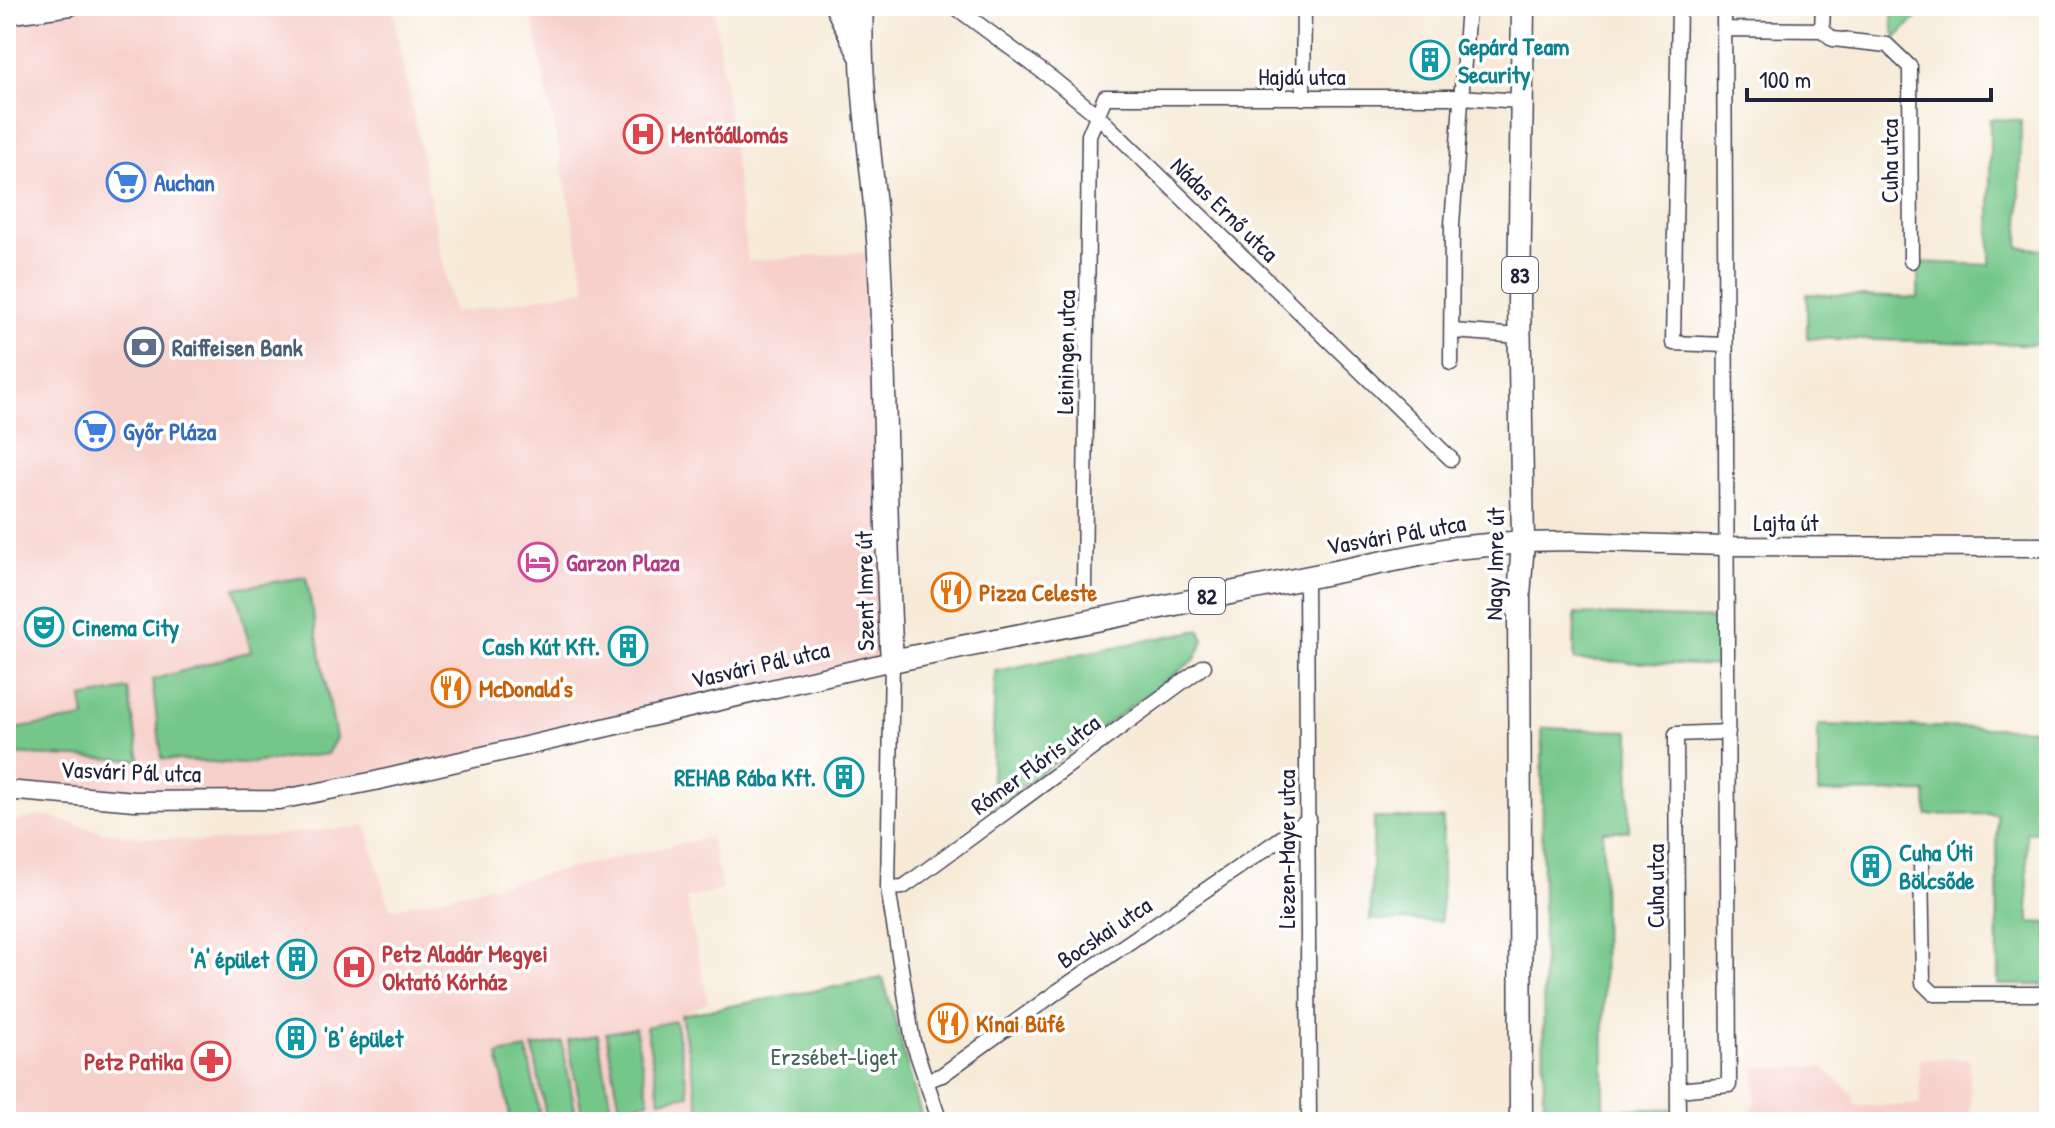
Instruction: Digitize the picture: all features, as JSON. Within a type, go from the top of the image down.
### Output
[{"type":"main road","name":"Szent Imre út","points":[[836,6],[860,54]]},
{"type":"main road","name":"Szent Imre út","points":[[862,6],[860,54],[879,251],[886,392],[892,661]]},
{"type":"main road","name":"Nagy Imre út","points":[[1521,1122],[1519,596],[1523,542],[1520,101],[1523,6]]},
{"type":"main road","name":"Vasvári Pál utca","points":[[892,661],[1454,548],[1523,542]]},
{"type":"street","points":[[6,15],[71,6]]},
{"type":"street","name":"Nádas Ernő utca","points":[[954,6],[1098,116],[1451,459]]},
{"type":"street","points":[[1303,98],[1304,6]]},
{"type":"street","points":[[1451,363],[1452,225],[1468,6]]},
{"type":"street","points":[[1679,6],[1673,343],[1725,345]]},
{"type":"street","points":[[1678,1090],[1729,1085],[1724,6]]},
{"type":"street","points":[[1822,30],[1823,6]]},
{"type":"street","name":"Cuha utca","points":[[1724,29],[1822,30],[1833,39],[1887,45],[1910,67],[1911,261]]},
{"type":"street","name":"Hajdú utca","points":[[1098,116],[1105,97],[1461,97],[1520,101]]},
{"type":"street","name":"Leiningen utca","points":[[1084,590],[1089,135],[1098,116]]},
{"type":"street","points":[[1453,331],[1520,336]]},
{"type":"street","name":"Lajta út","points":[[1523,542],[2049,547]]},
{"type":"street","name":"Liezen-Mayer utca","points":[[1306,576],[1309,1122]]},
{"type":"street","name":"Vasvári Pál utca","points":[[6,790],[135,801],[279,800],[892,661]]},
{"type":"street","name":"Szent Imre út","points":[[892,661],[888,888],[913,1042],[940,1122]]},
{"type":"street","name":"Rómer Flóris utca","points":[[888,888],[903,887],[909,883],[1204,666]]},
{"type":"street","name":"Cuha utca","points":[[1678,1122],[1676,734],[1728,732]]},
{"type":"street","name":"Bocskai utca","points":[[925,1081],[942,1075],[1058,991],[1309,819]]},
{"type":"street","points":[[1921,862],[1923,983],[1934,994],[2049,994]]},
{"type":"shaded area","points":[[65,6],[436,6],[393,12],[453,313],[586,289],[530,6],[714,6],[748,261],[879,251],[892,661],[280,800],[6,790],[6,15]]},
{"type":"shaded area","name":"Petz Aladár Megyei Oktató Kórház","points":[[44,815],[105,833],[204,842],[366,826],[390,909],[710,837],[722,890],[686,899],[708,1002],[681,1016],[702,1122],[6,1122],[6,823]]},
{"type":"shaded area","points":[[1970,1058],[1970,1122],[1739,1122],[1755,1105],[1755,1068],[1823,1067],[1854,1095],[1855,1105],[1920,1105],[1920,1059]]},
{"type":"green space","points":[[1893,6],[1928,6],[1896,38],[1892,24]]},
{"type":"green space","points":[[1990,119],[2021,120],[2019,247],[2049,250],[2049,345],[1807,338],[1807,294],[1918,298],[1918,262],[1990,265]]},
{"type":"green space","points":[[306,577],[336,738],[327,754],[243,764],[162,759],[152,680],[251,651],[235,588]]},
{"type":"green space","points":[[1575,614],[1721,619],[1721,666],[1574,660]]},
{"type":"green space","points":[[1200,630],[1204,640],[1195,659],[991,810],[995,671]]},
{"type":"green space","points":[[128,689],[140,760],[6,754],[6,730],[85,718],[82,698]]},
{"type":"green space","points":[[1818,725],[2049,729],[2049,831],[2026,832],[2029,922],[2049,923],[2049,985],[1998,985],[1997,814],[1927,815],[1926,792],[1818,793]]},
{"type":"green space","points":[[1542,728],[1630,731],[1629,831],[1603,831],[1604,1109],[1670,1109],[1670,1122],[1544,1122]]},
{"type":"green space","points":[[1374,818],[1443,818],[1441,921],[1370,920]]},
{"type":"green space","name":"Erzsébet-liget","points":[[883,978],[923,1122],[702,1122],[681,1015]]},
{"type":"green space","points":[[675,1021],[689,1095],[660,1100],[646,1027]]},
{"type":"green space","points":[[635,1028],[649,1101],[620,1107],[606,1033]]},
{"type":"green space","points":[[598,1035],[611,1108],[582,1113],[568,1040]]},
{"type":"green space","points":[[562,1042],[576,1115],[547,1121],[533,1047]]},
{"type":"green space","points":[[527,1049],[541,1122],[511,1122],[498,1054]]},
{"type":"place","name":"Gepárd Team Security","points":[[1430,60]]},
{"type":"place","name":"Mentőállomás","points":[[643,134]]},
{"type":"place","name":"Auchan","points":[[126,182]]},
{"type":"place","name":"Raiffeisen Bank","points":[[144,347]]},
{"type":"place","name":"Győr Pláza","points":[[95,431]]},
{"type":"place","name":"Garzon Plaza","points":[[538,562]]},
{"type":"place","name":"Pizza Celeste","points":[[951,592]]},
{"type":"place","name":"Cinema City","points":[[44,627]]},
{"type":"place","name":"Cash Kút Kft.","points":[[628,646]]},
{"type":"place","name":"McDonald's","points":[[451,688]]},
{"type":"place","name":"REHAB Rába Kft.","points":[[844,777]]},
{"type":"place","name":"Cuha Úti Bölcsőde","points":[[1871,866]]},
{"type":"place","name":"'A' épület","points":[[297,959]]},
{"type":"place","name":"Petz Aladár Megyei Oktató Kórház","points":[[354,967]]},
{"type":"place","name":"Kínai Büfé","points":[[948,1023]]},
{"type":"place","name":"'B' épület","points":[[296,1038]]},
{"type":"place","name":"Petz Patika","points":[[211,1061]]}]
